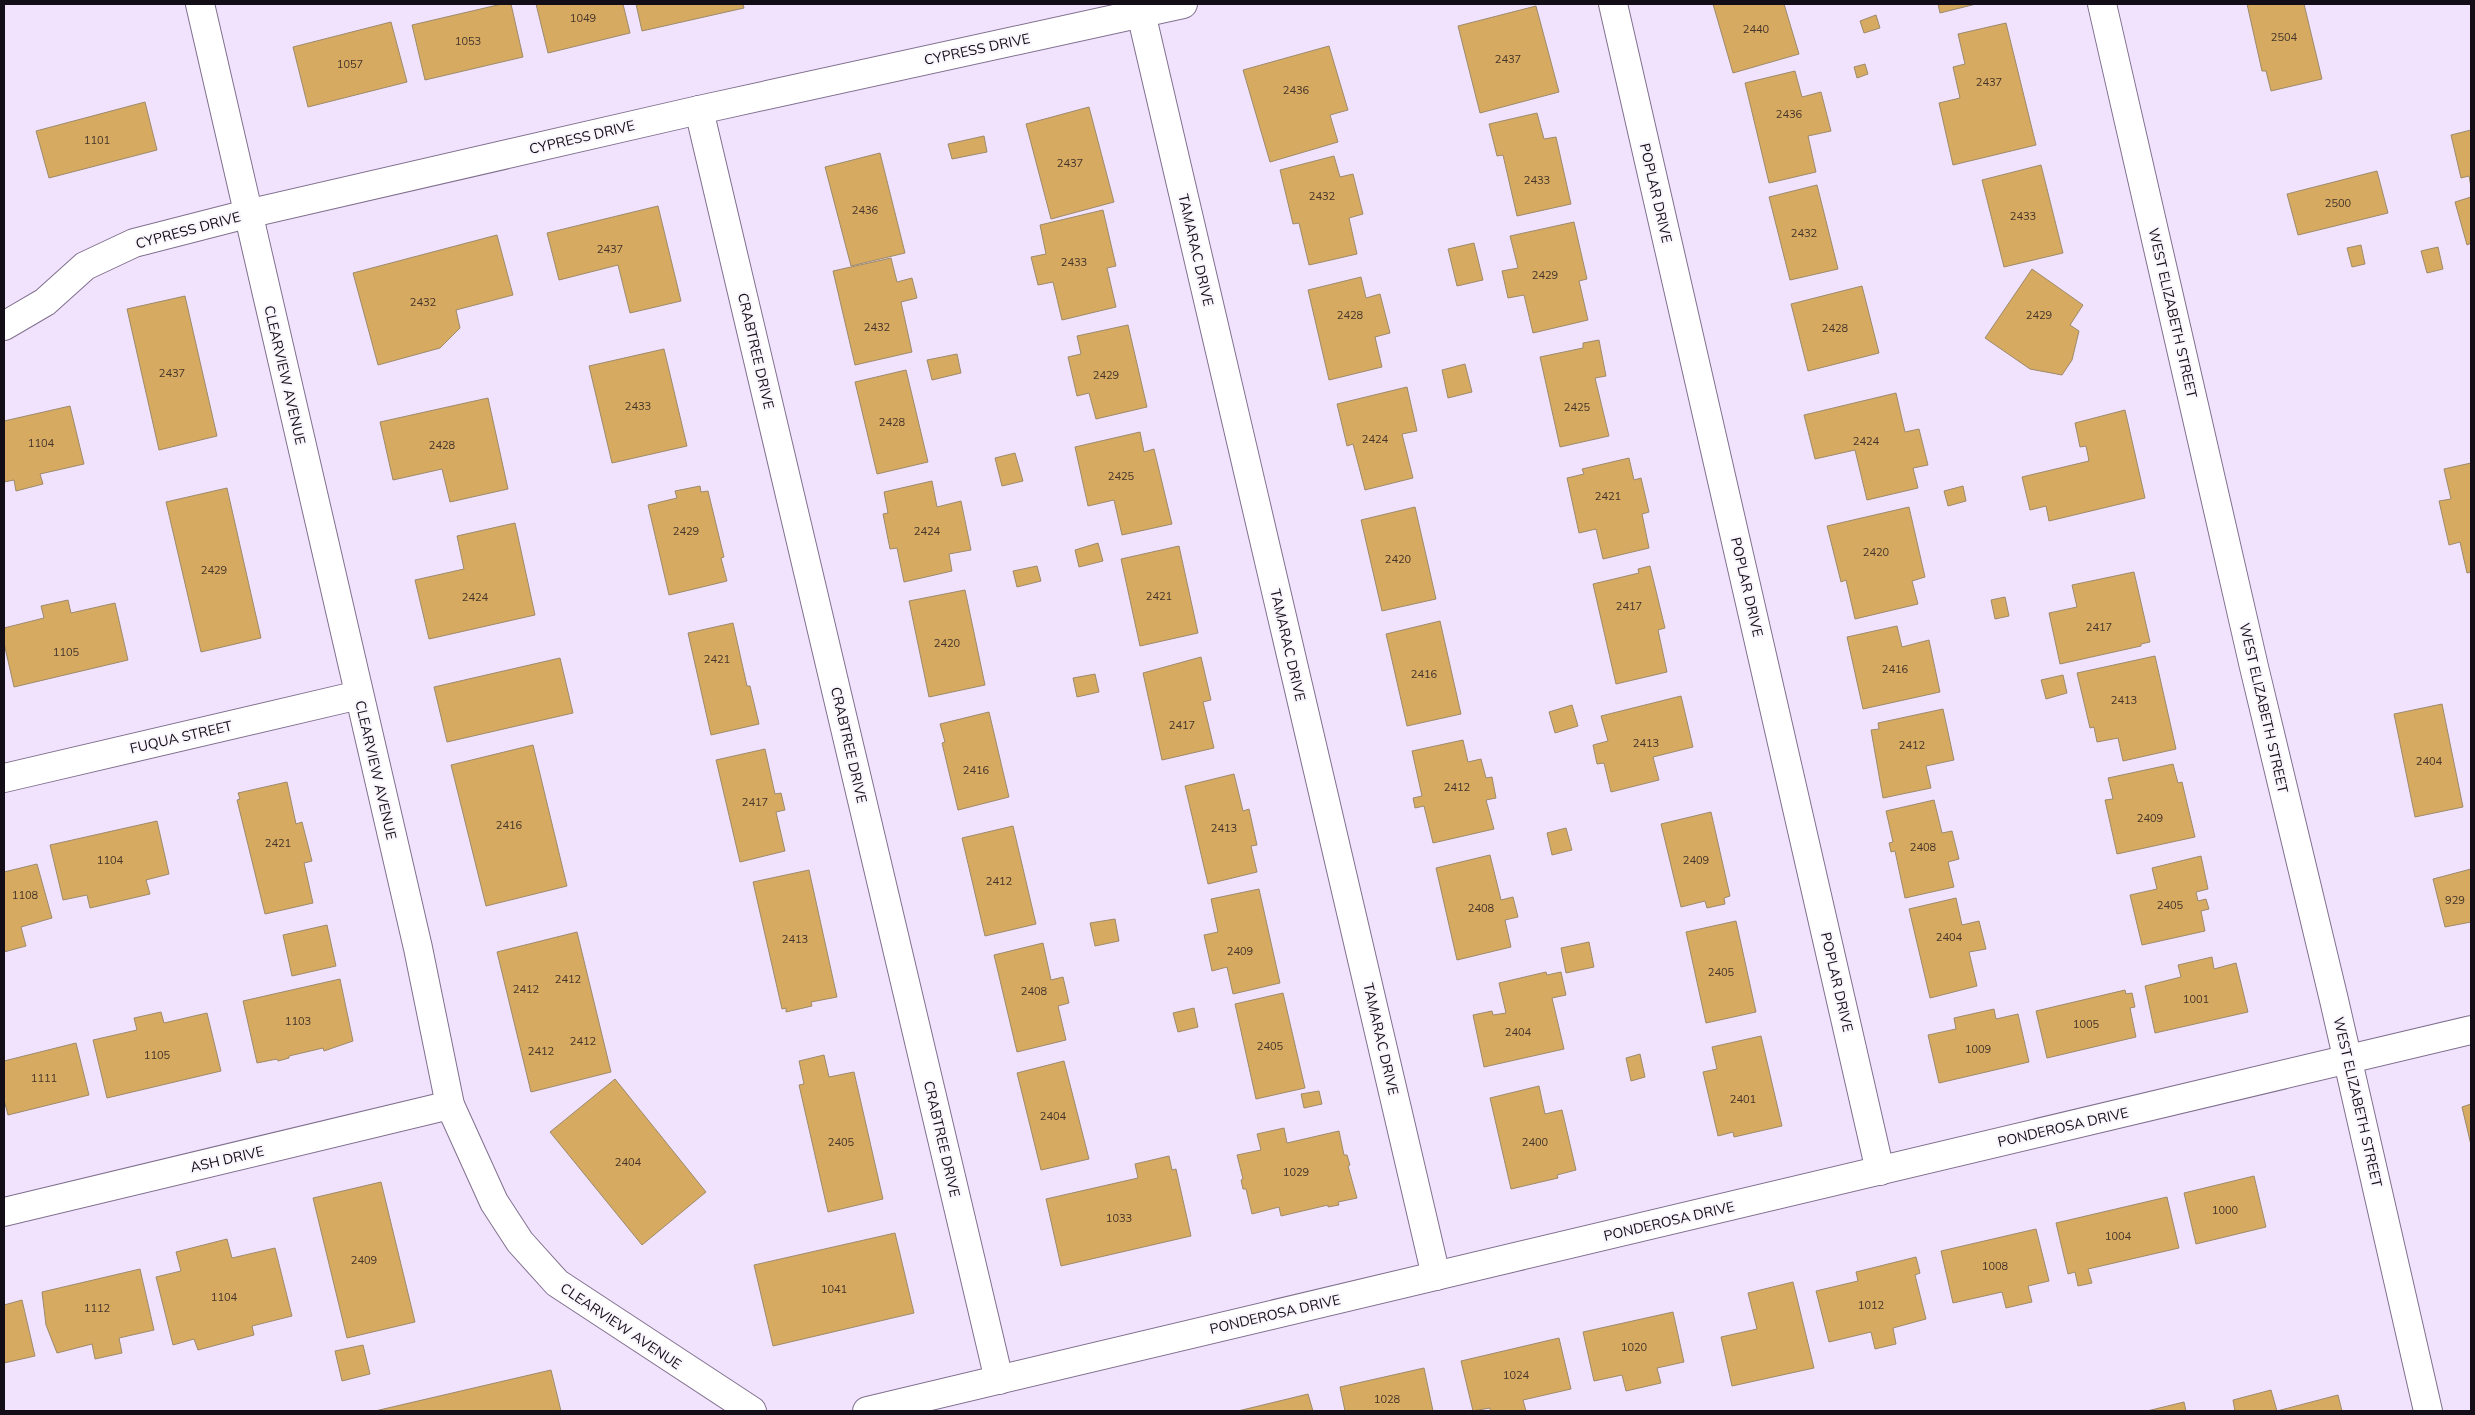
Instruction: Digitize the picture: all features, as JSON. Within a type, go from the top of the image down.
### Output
[{"type":"street","name":"CLEARVIEW AVENUE","points":[[200,4],[418,948],[450,1105],[494,1202],[520,1242],[557,1283],[752,1411]]},
{"type":"street","name":"CYPRESS DRIVE","points":[[4,326],[44,302],[85,266],[134,243],[247,214],[699,110],[1183,4]]},
{"type":"street","name":"POPLAR DRIVE","points":[[1613,4],[1880,1171]]},
{"type":"street","name":"WEST ELIZABETH STREET","points":[[2102,4],[2254,667],[2348,1059],[2428,1411]]},
{"type":"street","name":"TAMARAC DRIVE","points":[[1141,13],[1436,1276]]},
{"type":"street","name":"CRABTREE DRIVE","points":[[699,110],[999,1380]]},
{"type":"street","name":"FUQUA STREET","points":[[4,778],[359,694]]},
{"type":"street","name":"PONDEROSA DRIVE","points":[[867,1411],[2471,1030]]},
{"type":"street","name":"ASH DRIVE","points":[[4,1212],[450,1105]]},
{"type":"building","points":[[502,4],[511,4],[523,57],[425,80],[412,25]]},
{"type":"building","points":[[536,4],[623,4],[630,33],[548,53]]},
{"type":"building","points":[[636,4],[743,4],[744,8],[642,31]]},
{"type":"building","points":[[1713,4],[1784,4],[1799,54],[1733,73]]},
{"type":"building","points":[[1938,4],[1976,4],[1940,13]]},
{"type":"building","points":[[2247,4],[2304,4],[2322,79],[2271,91],[2266,71],[2262,71]]},
{"type":"building","points":[[1536,6],[1559,92],[1480,113],[1458,26]]},
{"type":"building","points":[[1876,15],[1880,28],[1864,33],[1860,21]]},
{"type":"building","points":[[391,22],[407,82],[308,107],[293,47]]},
{"type":"building","points":[[2006,23],[2036,145],[1953,165],[1939,103],[1960,98],[1953,67],[1965,64],[1958,34]]},
{"type":"building","points":[[1329,46],[1348,110],[1330,115],[1338,142],[1270,162],[1243,70]]},
{"type":"building","points":[[1865,64],[1868,74],[1857,78],[1854,67]]},
{"type":"building","points":[[1795,71],[1802,97],[1821,92],[1831,131],[1808,136],[1816,172],[1769,183],[1745,83]]},
{"type":"building","points":[[145,102],[157,150],[49,178],[36,131]]},
{"type":"building","points":[[1089,107],[1114,202],[1051,219],[1026,124]]},
{"type":"building","points":[[1537,113],[1544,139],[1556,137],[1571,204],[1517,216],[1503,155],[1497,156],[1489,124]]},
{"type":"building","points":[[2471,130],[2471,187],[2469,176],[2461,178],[2451,135]]},
{"type":"building","points":[[984,136],[987,152],[952,159],[948,144]]},
{"type":"building","points":[[880,153],[905,253],[851,266],[825,167]]},
{"type":"building","points":[[1334,156],[1340,177],[1353,174],[1363,214],[1349,218],[1357,254],[1309,265],[1299,223],[1293,224],[1280,170]]},
{"type":"building","points":[[2041,165],[2063,253],[2004,267],[1982,180]]},
{"type":"building","points":[[2377,171],[2388,213],[2298,235],[2287,194]]},
{"type":"building","points":[[1817,185],[1838,269],[1790,280],[1769,197]]},
{"type":"building","points":[[2471,197],[2471,243],[2467,245],[2455,202]]},
{"type":"building","points":[[658,206],[681,301],[630,313],[618,265],[559,280],[547,233]]},
{"type":"building","points":[[1103,210],[1116,266],[1107,268],[1116,307],[1062,320],[1053,282],[1038,285],[1031,257],[1046,254],[1040,225]]},
{"type":"building","points":[[1574,222],[1587,279],[1579,281],[1588,320],[1533,333],[1524,295],[1508,298],[1502,271],[1518,268],[1510,236]]},
{"type":"building","points":[[497,235],[513,295],[456,310],[460,328],[440,348],[378,365],[353,273]]},
{"type":"building","points":[[1474,243],[1483,280],[1457,286],[1448,249]]},
{"type":"building","points":[[2361,245],[2365,264],[2352,267],[2347,248]]},
{"type":"building","points":[[2438,247],[2443,269],[2427,273],[2421,251]]},
{"type":"building","points":[[891,258],[897,282],[912,278],[917,298],[901,302],[912,352],[855,365],[833,271]]},
{"type":"building","points":[[2032,269],[2083,305],[2070,325],[2079,331],[2072,360],[2062,375],[2030,369],[1985,338]]},
{"type":"building","points":[[1361,277],[1366,298],[1380,294],[1390,333],[1375,337],[1382,367],[1329,380],[1308,290]]},
{"type":"building","points":[[1862,286],[1879,353],[1808,371],[1791,304]]},
{"type":"building","points":[[185,296],[217,436],[159,450],[127,309]]},
{"type":"building","points":[[1128,325],[1147,407],[1096,419],[1089,393],[1077,396],[1068,357],[1081,354],[1077,336]]},
{"type":"building","points":[[1599,340],[1606,376],[1595,378],[1609,436],[1560,447],[1540,357],[1583,348],[1583,343]]},
{"type":"building","points":[[664,349],[687,446],[612,463],[589,366]]},
{"type":"building","points":[[957,354],[961,373],[932,380],[927,360]]},
{"type":"building","points":[[1465,364],[1472,392],[1448,398],[1442,370]]},
{"type":"building","points":[[906,370],[928,462],[877,474],[855,382]]},
{"type":"building","points":[[1407,387],[1417,431],[1402,434],[1413,478],[1365,490],[1353,444],[1347,446],[1337,404]]},
{"type":"building","points":[[1896,393],[1905,432],[1919,429],[1928,465],[1913,468],[1918,488],[1867,500],[1855,450],[1815,459],[1804,415]]},
{"type":"building","points":[[488,398],[508,489],[450,502],[442,469],[393,480],[380,422]]},
{"type":"building","points":[[70,406],[84,464],[40,474],[43,484],[16,491],[14,480],[4,482],[4,421]]},
{"type":"building","points":[[2125,410],[2145,498],[2049,521],[2046,506],[2030,510],[2022,477],[2089,461],[2086,446],[2080,447],[2075,423]]},
{"type":"building","points":[[1140,432],[1144,452],[1154,449],[1172,524],[1122,535],[1114,500],[1088,506],[1075,447]]},
{"type":"building","points":[[1015,453],[1023,481],[1002,486],[995,458]]},
{"type":"building","points":[[1629,458],[1634,480],[1641,478],[1649,512],[1642,514],[1649,548],[1603,559],[1596,529],[1579,533],[1567,478],[1584,474],[1582,469]]},
{"type":"building","points":[[2471,463],[2471,572],[2467,573],[2460,542],[2449,545],[2439,501],[2451,499],[2444,469]]},
{"type":"building","points":[[932,481],[937,507],[961,501],[971,550],[949,554],[952,571],[904,582],[897,548],[890,549],[883,514],[888,513],[884,492]]},
{"type":"building","points":[[700,486],[701,492],[708,491],[724,557],[721,558],[727,581],[669,595],[648,505],[677,498],[675,491]]},
{"type":"building","points":[[1963,486],[1966,501],[1948,506],[1944,491]]},
{"type":"building","points":[[227,488],[261,638],[201,652],[166,502]]},
{"type":"building","points":[[1415,507],[1436,599],[1382,611],[1361,520]]},
{"type":"building","points":[[1909,507],[1925,577],[1912,581],[1918,604],[1855,619],[1846,580],[1841,582],[1827,526]]},
{"type":"building","points":[[515,523],[535,615],[429,639],[415,580],[464,569],[457,536]]},
{"type":"building","points":[[1098,543],[1103,561],[1079,567],[1075,550]]},
{"type":"building","points":[[1179,546],[1198,633],[1140,646],[1121,559]]},
{"type":"building","points":[[1037,566],[1041,581],[1017,587],[1013,571]]},
{"type":"building","points":[[1650,566],[1665,628],[1658,630],[1667,672],[1616,684],[1593,584],[1639,573],[1638,569]]},
{"type":"building","points":[[2134,572],[2150,642],[2141,644],[2141,646],[2060,664],[2049,613],[2077,607],[2072,585]]},
{"type":"building","points":[[965,590],[985,685],[929,697],[909,601]]},
{"type":"building","points":[[2005,597],[2009,616],[1995,619],[1991,600]]},
{"type":"building","points":[[68,600],[71,613],[115,603],[128,660],[14,687],[4,643],[4,628],[44,618],[41,606]]},
{"type":"building","points":[[1440,621],[1461,714],[1407,726],[1386,634]]},
{"type":"building","points":[[733,623],[747,686],[750,686],[759,724],[711,735],[688,633]]},
{"type":"building","points":[[1897,626],[1902,647],[1929,640],[1940,692],[1863,709],[1847,637]]},
{"type":"building","points":[[2155,656],[2176,749],[2123,761],[2118,738],[2097,742],[2094,727],[2090,728],[2077,673]]},
{"type":"building","points":[[1201,657],[1211,700],[1203,702],[1214,748],[1162,760],[1143,673]]},
{"type":"building","points":[[560,658],[573,713],[447,742],[434,687]]},
{"type":"building","points":[[1095,674],[1099,692],[1077,697],[1073,678]]},
{"type":"building","points":[[2063,675],[2067,693],[2046,699],[2041,680]]},
{"type":"building","points":[[1681,696],[1693,747],[1653,757],[1659,780],[1611,792],[1604,763],[1597,764],[1593,745],[1608,741],[1601,716]]},
{"type":"building","points":[[2442,704],[2463,807],[2415,817],[2394,714]]},
{"type":"building","points":[[1572,705],[1578,726],[1555,733],[1549,712]]},
{"type":"building","points":[[1943,709],[1954,760],[1926,766],[1931,788],[1883,798],[1871,730],[1879,729],[1878,723]]},
{"type":"building","points":[[989,712],[1009,797],[958,810],[942,743],[945,742],[940,724]]},
{"type":"building","points":[[1463,740],[1468,762],[1481,759],[1486,778],[1492,777],[1496,798],[1486,800],[1494,829],[1433,843],[1424,806],[1415,808],[1413,798],[1422,796],[1412,751]]},
{"type":"building","points":[[533,745],[567,886],[486,906],[451,765]]},
{"type":"building","points":[[765,749],[775,794],[781,793],[785,810],[776,812],[785,851],[740,862],[716,760]]},
{"type":"building","points":[[2173,764],[2178,783],[2182,782],[2195,837],[2117,854],[2105,800],[2113,799],[2108,778]]},
{"type":"building","points":[[1234,774],[1243,811],[1249,809],[1257,845],[1251,846],[1257,872],[1208,884],[1185,786]]},
{"type":"building","points":[[287,782],[296,824],[302,822],[312,861],[304,863],[313,903],[265,914],[237,800],[240,799],[238,793]]},
{"type":"building","points":[[1934,800],[1942,833],[1952,831],[1959,859],[1948,862],[1954,887],[1905,898],[1895,851],[1891,852],[1889,843],[1893,842],[1886,811]]},
{"type":"building","points":[[1711,812],[1730,896],[1724,898],[1725,904],[1707,908],[1705,901],[1681,907],[1661,824]]},
{"type":"building","points":[[157,821],[169,874],[146,880],[150,894],[90,908],[87,895],[63,900],[50,845]]},
{"type":"building","points":[[1013,826],[1036,924],[985,936],[962,838]]},
{"type":"building","points":[[1566,828],[1572,850],[1552,855],[1547,833]]},
{"type":"building","points":[[1490,855],[1501,900],[1513,897],[1518,917],[1505,920],[1511,947],[1457,960],[1436,868]]},
{"type":"building","points":[[2201,856],[2208,889],[2196,892],[2198,901],[2206,899],[2209,909],[2201,911],[2205,931],[2142,945],[2130,895],[2157,889],[2152,868]]},
{"type":"building","points":[[37,864],[52,918],[21,927],[26,946],[4,952],[4,872]]},
{"type":"building","points":[[2471,869],[2471,922],[2445,927],[2433,879]]},
{"type":"building","points":[[809,870],[837,997],[811,1002],[812,1006],[786,1012],[786,1008],[782,1009],[753,882]]},
{"type":"building","points":[[1259,889],[1280,983],[1233,994],[1227,967],[1212,971],[1204,935],[1218,932],[1211,899]]},
{"type":"building","points":[[1956,898],[1962,925],[1979,921],[1986,949],[1969,952],[1977,986],[1930,998],[1909,909]]},
{"type":"building","points":[[1115,919],[1119,941],[1095,946],[1090,923]]},
{"type":"building","points":[[1736,921],[1756,1012],[1706,1023],[1686,932]]},
{"type":"building","points":[[327,925],[336,966],[292,976],[283,935]]},
{"type":"building","points":[[577,932],[611,1072],[531,1092],[497,952]]},
{"type":"building","points":[[1589,942],[1594,967],[1566,973],[1561,948]]},
{"type":"building","points":[[1043,943],[1051,980],[1063,977],[1069,1003],[1058,1006],[1066,1040],[1017,1052],[994,955]]},
{"type":"building","points":[[2212,957],[2214,969],[2236,963],[2248,1012],[2155,1033],[2145,986],[2181,977],[2178,965]]},
{"type":"building","points":[[1546,972],[1547,975],[1561,972],[1566,995],[1552,998],[1564,1049],[1484,1067],[1473,1015],[1492,1011],[1493,1015],[1506,1013],[1499,983]]},
{"type":"building","points":[[340,979],[353,1041],[324,1051],[323,1048],[289,1056],[289,1058],[278,1061],[277,1059],[257,1063],[243,1001]]},
{"type":"building","points":[[2125,990],[2126,994],[2132,993],[2135,1007],[2130,1008],[2136,1037],[2047,1058],[2036,1011]]},
{"type":"building","points":[[1283,993],[1305,1088],[1256,1099],[1235,1004]]},
{"type":"building","points":[[1194,1008],[1198,1027],[1178,1032],[1173,1013]]},
{"type":"building","points":[[1994,1009],[1996,1019],[2018,1014],[2029,1062],[1939,1083],[1928,1035],[1956,1029],[1954,1018]]},
{"type":"building","points":[[161,1012],[164,1023],[207,1013],[221,1071],[107,1098],[93,1040],[137,1030],[134,1018]]},
{"type":"building","points":[[1761,1036],[1782,1126],[1734,1137],[1733,1132],[1718,1136],[1703,1072],[1717,1069],[1712,1047]]},
{"type":"building","points":[[76,1043],[89,1095],[8,1115],[4,1100],[4,1061]]},
{"type":"building","points":[[1640,1054],[1645,1077],[1631,1081],[1626,1058]]},
{"type":"building","points":[[824,1055],[829,1077],[854,1072],[883,1199],[828,1212],[799,1085],[804,1084],[799,1061]]},
{"type":"building","points":[[1064,1061],[1089,1159],[1041,1170],[1017,1073]]},
{"type":"building","points":[[615,1079],[706,1192],[642,1245],[550,1132]]},
{"type":"building","points":[[1539,1086],[1545,1114],[1562,1110],[1576,1170],[1557,1175],[1558,1178],[1511,1189],[1490,1098]]},
{"type":"building","points":[[1319,1091],[1322,1104],[1304,1108],[1301,1094]]},
{"type":"building","points":[[2471,1104],[2471,1145],[2462,1107]]},
{"type":"building","points":[[1284,1128],[1287,1143],[1339,1131],[1344,1155],[1347,1155],[1350,1165],[1348,1166],[1357,1198],[1338,1202],[1339,1205],[1328,1207],[1328,1205],[1281,1216],[1279,1207],[1252,1214],[1246,1189],[1243,1189],[1241,1180],[1243,1179],[1237,1155],[1261,1150],[1257,1134]]},
{"type":"building","points":[[1169,1156],[1172,1170],[1176,1169],[1191,1236],[1061,1266],[1046,1199],[1138,1178],[1135,1164]]},
{"type":"building","points":[[2254,1176],[2266,1227],[2196,1244],[2184,1193]]},
{"type":"building","points":[[381,1182],[415,1322],[347,1338],[313,1198]]},
{"type":"building","points":[[2167,1197],[2179,1248],[2088,1269],[2092,1283],[2078,1286],[2075,1272],[2068,1274],[2056,1223]]},
{"type":"building","points":[[2036,1229],[2049,1281],[2028,1286],[2032,1302],[2006,1308],[2002,1292],[1953,1303],[1941,1251]]},
{"type":"building","points":[[895,1233],[914,1313],[773,1346],[754,1265]]},
{"type":"building","points":[[227,1239],[232,1258],[275,1248],[292,1316],[252,1326],[254,1335],[198,1350],[194,1339],[173,1345],[156,1277],[181,1271],[176,1252]]},
{"type":"building","points":[[1916,1257],[1920,1273],[1915,1275],[1926,1319],[1893,1328],[1896,1344],[1875,1349],[1871,1332],[1829,1342],[1816,1291],[1858,1281],[1856,1272]]},
{"type":"building","points":[[140,1269],[154,1330],[119,1338],[122,1353],[95,1359],[92,1344],[57,1353],[46,1325],[42,1292]]},
{"type":"building","points":[[1793,1282],[1814,1368],[1732,1386],[1721,1337],[1757,1329],[1748,1293]]},
{"type":"building","points":[[22,1300],[35,1356],[4,1363],[4,1305]]},
{"type":"building","points":[[1673,1312],[1684,1362],[1657,1368],[1661,1383],[1626,1391],[1622,1375],[1594,1381],[1583,1332]]},
{"type":"building","points":[[1559,1338],[1571,1389],[1523,1400],[1526,1411],[1490,1411],[1490,1408],[1473,1411],[1461,1361]]},
{"type":"building","points":[[363,1345],[370,1374],[342,1381],[335,1351]]},
{"type":"building","points":[[1424,1368],[1433,1411],[1345,1411],[1340,1387]]},
{"type":"building","points":[[551,1370],[561,1411],[375,1411]]},
{"type":"building","points":[[2271,1390],[2277,1411],[2235,1411],[2233,1400]]},
{"type":"building","points":[[1308,1394],[1313,1411],[1238,1411]]},
{"type":"building","points":[[2338,1395],[2342,1411],[2277,1411]]},
{"type":"building","points":[[2184,1402],[2186,1411],[2147,1411]]}]
